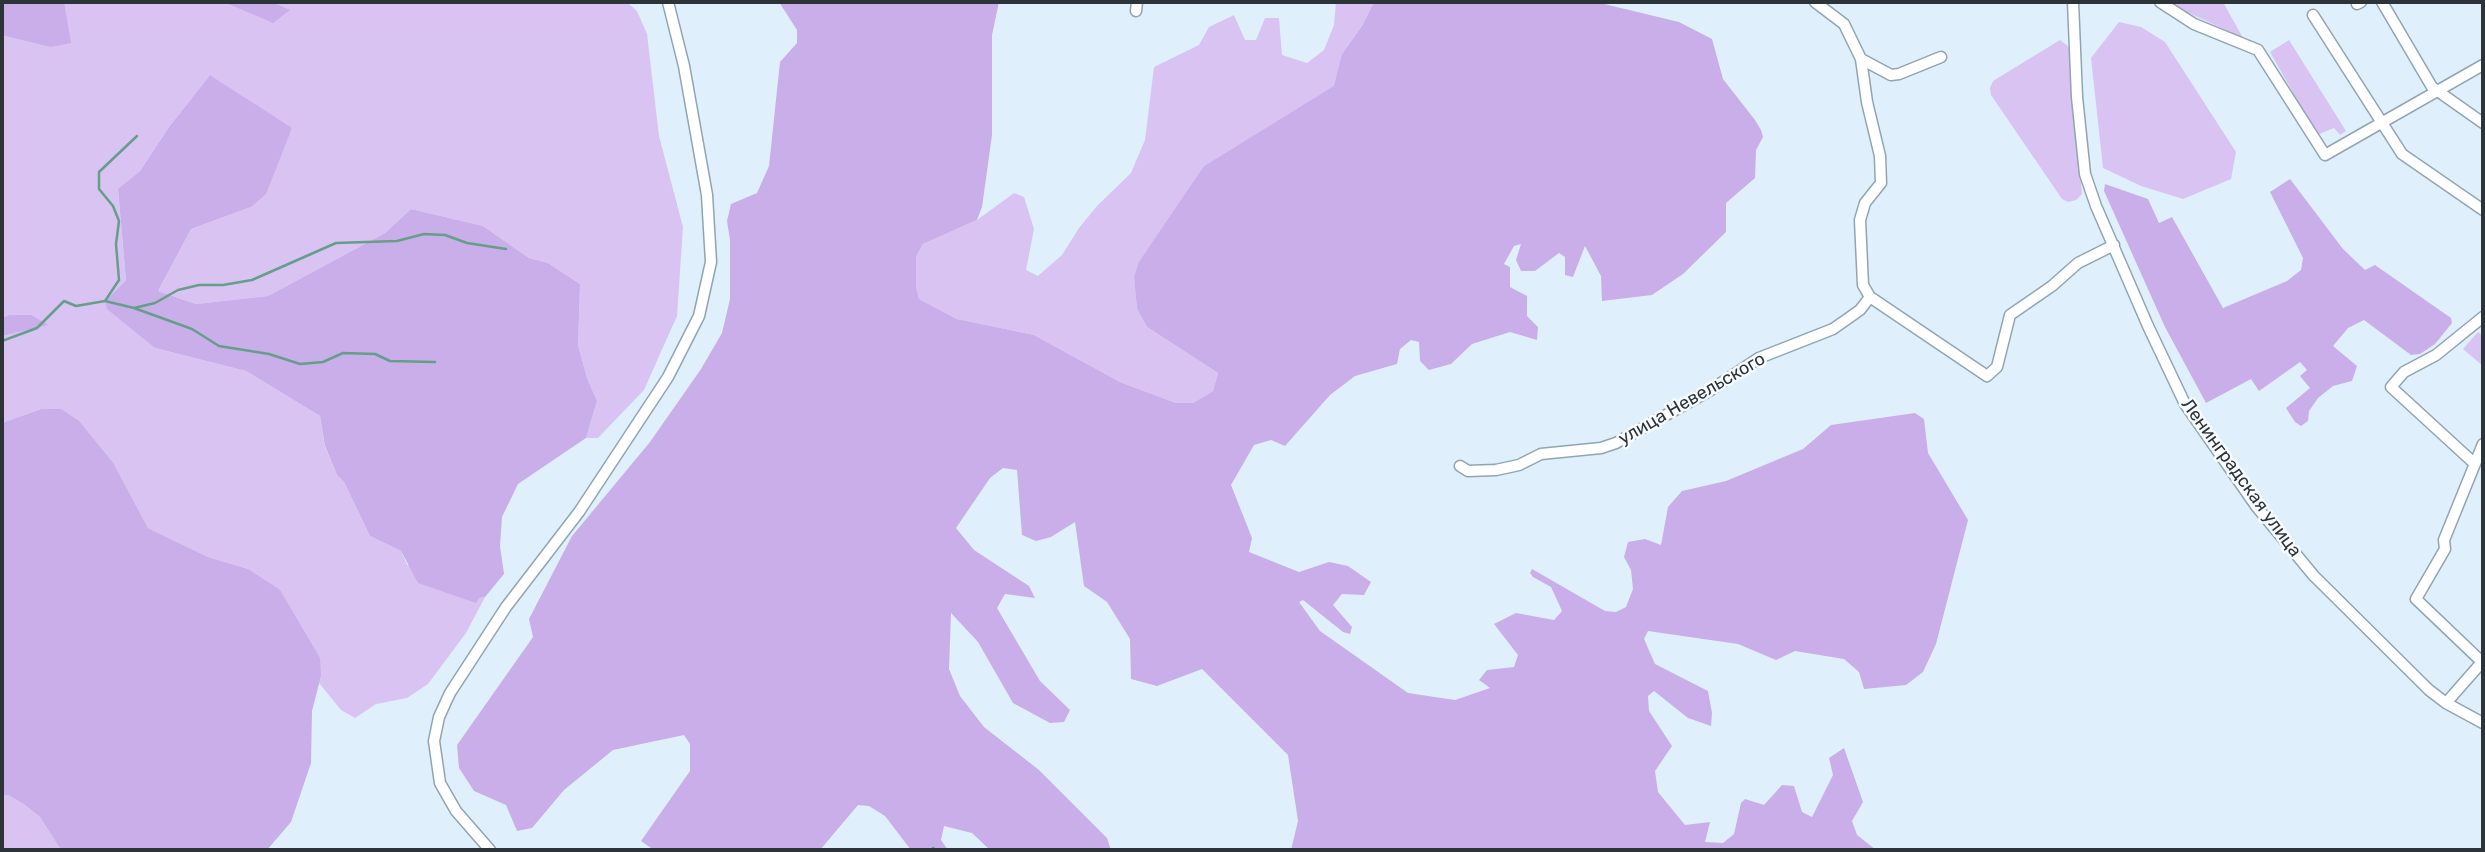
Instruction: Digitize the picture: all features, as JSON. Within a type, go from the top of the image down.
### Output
[{"type":"street","points":[[491,850],[456,811],[440,783],[434,741],[439,717],[450,693],[506,607],[579,512],[668,377],[699,316],[711,262],[707,195],[684,66],[668,2]]},
{"type":"street","points":[[1815,2],[1844,24],[1861,59],[1867,102],[1880,156],[1881,183],[1865,203],[1860,220],[1863,285],[1870,297],[1987,376],[1997,366],[2010,315],[2052,286],[2078,263],[2115,245]]},
{"type":"street","name":"Ленинградская улица","points":[[2073,2],[2077,97],[2085,174],[2096,206],[2180,394],[2256,506],[2314,576],[2429,690],[2446,703],[2483,723]]},
{"type":"street","points":[[2160,2],[2194,24],[2258,50],[2325,155],[2483,65]]},
{"type":"street","points":[[2382,2],[2432,87],[2483,123]]},
{"type":"street","points":[[2313,15],[2402,154],[2483,210]]},
{"type":"street","points":[[1861,59],[1891,75],[1941,57]]},
{"type":"street","name":"улица Невельского","points":[[1460,466],[1468,471],[1496,470],[1519,465],[1541,454],[1601,448],[1616,443],[1709,391],[1759,358],[1833,329],[1860,310],[1870,297]]},
{"type":"street","points":[[2475,464],[2391,387],[2404,372],[2436,355],[2483,317]]},
{"type":"street","points":[[2446,703],[2482,662],[2416,599],[2445,549],[2444,540],[2483,444]]},
{"type":"shaded area","points":[[2,2],[627,2],[637,11],[647,34],[659,136],[683,227],[677,316],[644,390],[598,438],[586,438],[597,401],[578,345],[580,284],[548,263],[529,258],[483,226],[411,209],[385,233],[268,296],[196,304],[158,291],[191,229],[251,207],[292,129],[210,75],[169,127],[140,171],[118,190],[126,280],[105,301],[155,348],[246,371],[320,416],[325,447],[370,536],[401,551],[407,565],[479,598],[485,597],[466,633],[428,684],[407,698],[376,704],[355,718],[341,710],[319,683],[321,676],[248,569],[208,557],[148,528],[114,464],[41,409],[2,423],[2,336],[48,325],[9,315],[2,318]]},
{"type":"shaded area","points":[[2,2],[64,2],[71,43],[51,47],[2,35]]},
{"type":"shaded area","points":[[224,2],[272,2],[290,10],[273,23]]},
{"type":"shaded area","points":[[779,2],[999,2],[992,35],[992,135],[982,207],[977,220],[923,244],[916,257],[919,299],[957,319],[1034,335],[1120,382],[1176,403],[1193,403],[1213,391],[1218,373],[1147,327],[1137,309],[1134,277],[1139,262],[1204,166],[1334,86],[1342,54],[1362,26],[1374,2],[1596,2],[1679,22],[1712,39],[1723,79],[1755,120],[1763,137],[1756,150],[1755,178],[1726,203],[1726,232],[1683,274],[1652,295],[1602,301],[1601,276],[1585,246],[1573,277],[1565,275],[1565,257],[1559,253],[1535,271],[1521,271],[1516,260],[1521,244],[1514,246],[1504,264],[1510,267],[1510,287],[1527,296],[1527,316],[1538,327],[1537,340],[1510,332],[1472,344],[1451,364],[1429,370],[1420,361],[1419,342],[1411,340],[1400,349],[1397,364],[1355,376],[1330,395],[1285,446],[1271,440],[1254,445],[1231,485],[1252,538],[1249,552],[1299,572],[1329,562],[1348,566],[1371,582],[1364,595],[1342,594],[1333,605],[1352,627],[1350,634],[1343,632],[1303,600],[1299,602],[1320,631],[1408,693],[1455,700],[1490,688],[1479,680],[1487,670],[1514,667],[1518,655],[1494,624],[1516,613],[1554,620],[1562,611],[1551,587],[1533,577],[1530,573],[1532,569],[1605,611],[1616,612],[1626,607],[1633,589],[1631,570],[1624,557],[1628,542],[1645,539],[1661,545],[1668,507],[1682,491],[1726,481],[1803,449],[1831,425],[1915,413],[1924,419],[1928,453],[1968,520],[1936,644],[1923,672],[1906,685],[1864,689],[1859,672],[1844,659],[1795,651],[1776,660],[1738,644],[1648,631],[1644,639],[1655,664],[1708,691],[1712,713],[1711,726],[1688,718],[1654,691],[1648,696],[1649,711],[1672,746],[1655,771],[1658,792],[1685,825],[1710,822],[1705,842],[1723,843],[1734,834],[1741,803],[1745,799],[1764,805],[1782,785],[1794,786],[1802,812],[1812,817],[1833,775],[1829,758],[1844,748],[1863,802],[1852,821],[1857,835],[1876,850],[1291,850],[1298,821],[1288,755],[1202,669],[1157,686],[1131,679],[1130,639],[1107,602],[1084,586],[1075,522],[1051,537],[1036,541],[1022,535],[1017,470],[1003,468],[990,478],[956,528],[974,550],[1029,586],[1035,598],[1005,594],[997,608],[1040,681],[1070,710],[1064,722],[1050,723],[1013,703],[978,642],[951,613],[949,669],[960,696],[984,727],[1039,770],[1107,838],[1111,850],[990,850],[972,833],[944,826],[941,840],[948,850],[911,850],[885,816],[869,806],[858,805],[820,850],[654,850],[641,841],[690,771],[690,744],[684,735],[613,750],[564,790],[532,828],[517,831],[506,805],[474,791],[459,768],[457,745],[533,637],[529,619],[572,536],[650,442],[701,369],[722,333],[730,299],[730,240],[727,221],[731,204],[757,193],[769,166],[780,62],[797,43],[797,30]]},
{"type":"shaded area","points":[[1336,2],[1374,2],[1362,26],[1342,54],[1335,86],[1204,166],[1134,277],[1137,309],[1147,327],[1218,373],[1213,391],[1193,403],[1176,403],[1120,382],[1034,335],[957,319],[919,299],[916,257],[923,244],[977,220],[1014,193],[1024,197],[1034,229],[1026,270],[1038,276],[1062,255],[1097,206],[1131,173],[1145,140],[1154,67],[1199,45],[1209,27],[1234,15],[1245,40],[1256,40],[1265,18],[1279,18],[1282,55],[1307,63],[1324,50],[1334,25]]},
{"type":"shaded area","points":[[2171,2],[2223,2],[2243,38],[2187,12]]},
{"type":"shaded area","points":[[2119,22],[2141,27],[2165,42],[2236,152],[2231,179],[2183,199],[2141,186],[2103,168],[2091,58]]},
{"type":"shaded area","points":[[2060,40],[2069,47],[2082,194],[2076,200],[2068,202],[2062,199],[1991,95],[1990,88],[1993,81]]},
{"type":"shaded area","points":[[2289,40],[2346,131],[2340,135],[2334,128],[2317,135],[2270,52]]},
{"type":"shaded area","points":[[210,75],[292,128],[266,194],[251,207],[191,229],[158,291],[196,304],[268,296],[385,233],[411,209],[483,226],[529,258],[548,263],[580,284],[578,345],[597,401],[586,438],[518,484],[502,517],[500,546],[504,574],[485,597],[479,598],[476,603],[418,583],[401,551],[370,536],[344,482],[337,475],[325,446],[320,416],[246,371],[155,348],[107,309],[105,301],[126,280],[118,189],[140,171],[169,127]]},
{"type":"shaded area","points":[[2290,179],[2343,249],[2365,270],[2375,265],[2451,318],[2452,323],[2435,344],[2420,354],[2411,355],[2364,320],[2348,328],[2333,346],[2357,366],[2352,381],[2333,386],[2318,398],[2309,411],[2308,421],[2301,426],[2286,408],[2310,388],[2300,376],[2307,370],[2300,362],[2259,391],[2251,379],[2206,403],[2165,327],[2104,191],[2105,184],[2148,199],[2159,223],[2172,217],[2223,308],[2287,281],[2301,270],[2303,258],[2270,192]]},
{"type":"shaded area","points":[[9,315],[31,315],[49,325],[2,336],[2,318]]},
{"type":"shaded area","points":[[2478,332],[2483,336],[2483,366],[2463,349]]},
{"type":"shaded area","points":[[41,409],[61,409],[79,421],[114,464],[148,528],[208,557],[248,569],[280,590],[320,658],[321,676],[312,711],[311,763],[291,822],[267,850],[61,850],[40,817],[8,795],[2,795],[2,423]]},
{"type":"shaded area","points":[[2,795],[8,795],[40,817],[61,850],[2,850]]},
{"type":"waterway","points":[[105,301],[119,280],[116,244],[119,221],[113,206],[99,189],[99,172],[137,136]]},
{"type":"waterway","points":[[2,341],[37,328],[64,301],[76,306],[105,301],[134,308],[155,303],[178,290],[199,285],[223,285],[252,280],[336,243],[397,241],[424,234],[445,235],[467,243],[506,249]]},
{"type":"waterway","points":[[134,308],[192,329],[219,346],[269,354],[300,364],[323,362],[343,353],[375,354],[390,361],[435,362]]}]
